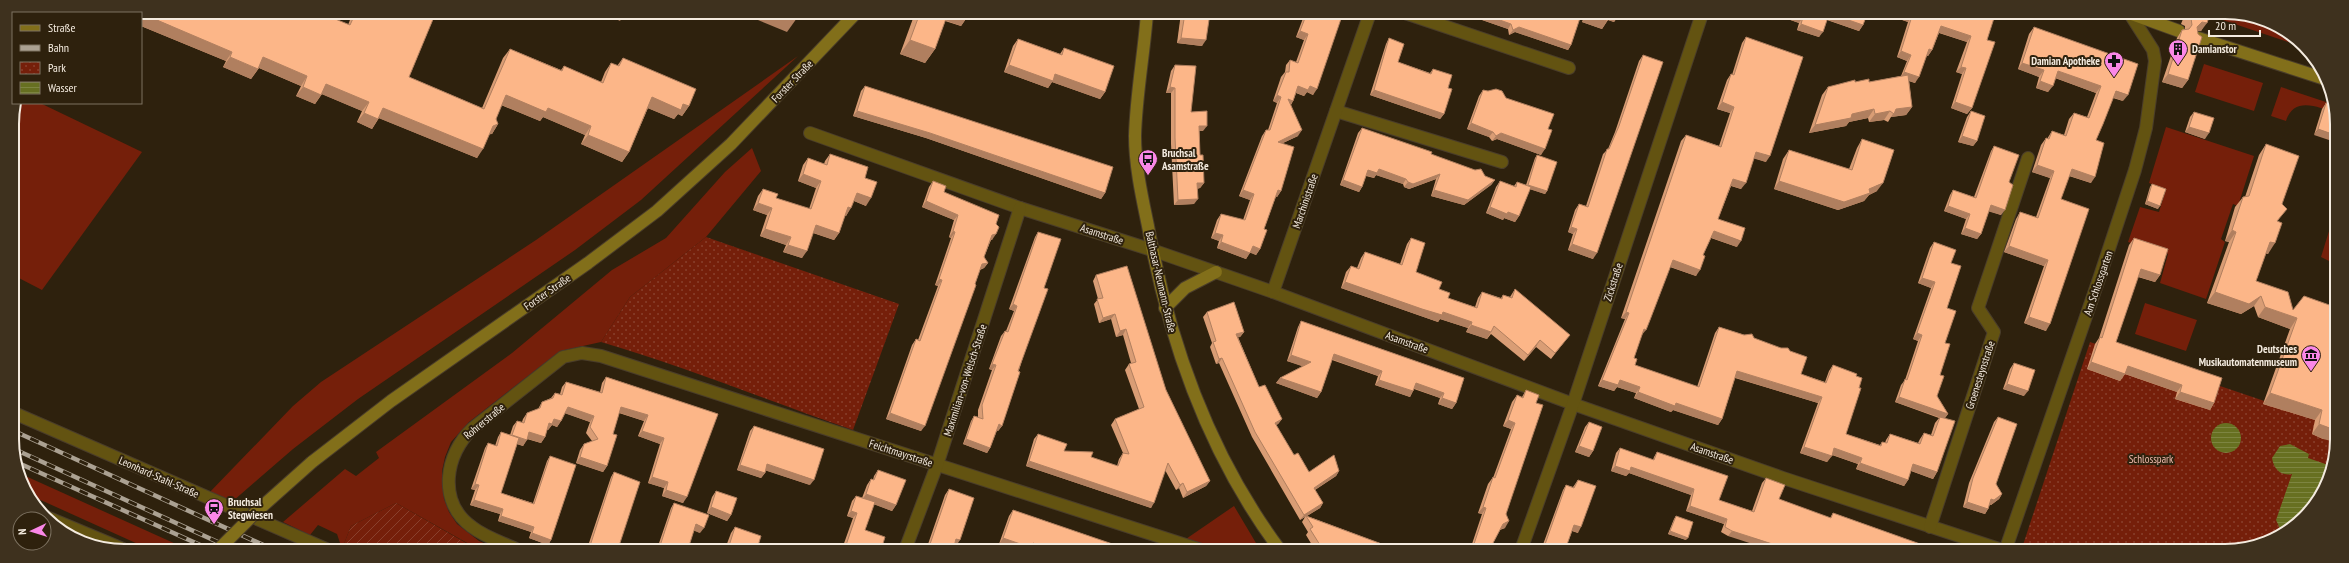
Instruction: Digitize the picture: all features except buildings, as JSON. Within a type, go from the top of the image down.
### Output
[{"type":"street","name":"Forster Straße","points":[[224,544],[312,462],[391,401],[588,263],[657,211],[731,144],[850,19]]},
{"type":"street","name":"Balthasar-Neumann-Straße","points":[[1146,19],[1135,137],[1139,177],[1152,250],[1165,308],[1187,377],[1218,447],[1244,496],[1276,544]]},
{"type":"street","name":"Marchinistraße","points":[[1273,292],[1368,19]]},
{"type":"street","points":[[1423,19],[1569,68]]},
{"type":"street","name":"Zickstraße","points":[[1523,544],[1573,404],[1700,19]]},
{"type":"street","name":"Am Schlossgarten","points":[[2007,544],[2119,221],[2146,128],[2154,74],[2153,50],[2134,19]]},
{"type":"street","points":[[2145,19],[2179,31]]},
{"type":"street","points":[[2198,38],[2318,77]]},
{"type":"street","points":[[1336,111],[1502,162]]},
{"type":"street","name":"Asamstraße","points":[[810,133],[1020,208],[1152,250],[1273,292],[1573,404],[1983,544]]},
{"type":"street","name":"Groenesteynstraße","points":[[1930,527],[1994,332],[1978,308],[2028,158]]},
{"type":"street","name":"Maximilian-von-Welsch-Straße","points":[[907,544],[937,465],[1020,208]]},
{"type":"street","points":[[1165,308],[1185,288],[1216,272]]},
{"type":"street","name":"Rohrerstraße","points":[[505,544],[482,534],[462,518],[454,508],[450,496],[449,471],[457,447],[473,428],[563,357],[582,353],[600,356]]},
{"type":"street","name":"Feichtmayrstraße","points":[[600,356],[1182,544]]},
{"type":"street","name":"Leonhard-Stahl-Straße","points":[[19,415],[315,544]]},
{"type":"street","points":[[63,524],[106,542]]},
{"type":"green space","points":[[2220,19],[2232,19],[2259,25],[2271,30],[2291,43]]},
{"type":"green space","points":[[798,56],[641,200],[575,250],[358,399],[293,449],[233,501],[208,494],[293,406],[321,382],[536,240]]},
{"type":"green space","points":[[2204,64],[2263,83],[2254,111],[2195,92]]},
{"type":"green space","points":[[2281,87],[2328,103],[2329,111],[2307,105],[2295,108],[2290,113],[2286,121],[2271,116]]},
{"type":"green space","points":[[21,104],[42,104],[142,152],[42,290],[19,278],[19,117]]},
{"type":"green space","points":[[2166,127],[2254,156],[2238,206],[2233,204],[2221,239],[2225,242],[2206,299],[2160,283],[2168,254],[2128,242],[2140,207],[2159,212],[2166,189],[2149,183]]},
{"type":"green space","points":[[752,148],[761,171],[706,237],[630,297],[601,342],[560,351],[469,422],[451,442],[445,457],[442,471],[444,499],[449,512],[457,524],[479,541],[478,544],[469,544],[396,503],[351,526],[344,544],[340,544],[337,534],[318,525],[310,535],[283,522],[345,469],[356,476],[379,458],[376,452],[512,353],[612,270],[666,238],[725,172]]},
{"type":"green space","points":[[2330,228],[2330,262],[2321,257]]},
{"type":"green space","points":[[706,237],[899,304],[853,430],[696,373],[601,342],[630,297]]},
{"type":"green space","points":[[2145,303],[2197,320],[2186,351],[2135,334]]},
{"type":"green space","name":"Schlosspark","points":[[2090,342],[2330,423],[2330,446],[2328,459],[2316,492],[2294,518],[2265,536],[2232,544],[2023,544]]},
{"type":"green space","points":[[26,476],[176,544],[138,544],[38,499],[33,492]]},
{"type":"green space","points":[[396,503],[468,544],[344,544],[351,526]]},
{"type":"green space","points":[[1234,506],[1256,543],[1193,544],[1183,541]]},
{"type":"green space","points":[[479,541],[486,544],[477,544]]},
{"type":"water","points":[[2226,423],[2237,427],[2241,438],[2237,449],[2226,453],[2215,449],[2211,438],[2215,427]]},
{"type":"water","points":[[2290,444],[2309,454],[2308,458],[2326,464],[2316,492],[2308,503],[2294,518],[2280,528],[2276,520],[2292,474],[2281,473],[2274,466],[2272,458],[2280,446]]},
{"type":"railway","points":[[19,433],[261,544]]},
{"type":"railway","points":[[20,452],[222,544]]},
{"type":"railway","points":[[23,465],[198,544]]},
{"type":"place","name":"Damianstor","points":[[2178,66]]},
{"type":"place","name":"Damian Apotheke","points":[[2114,78]]},
{"type":"place","name":"Bruchsal Asamstraße","points":[[1148,176]]},
{"type":"place","name":"Deutsches Musikautomatenmuseum","points":[[2311,372]]},
{"type":"place","name":"Bruchsal Stegwiesen","points":[[214,525]]}]
